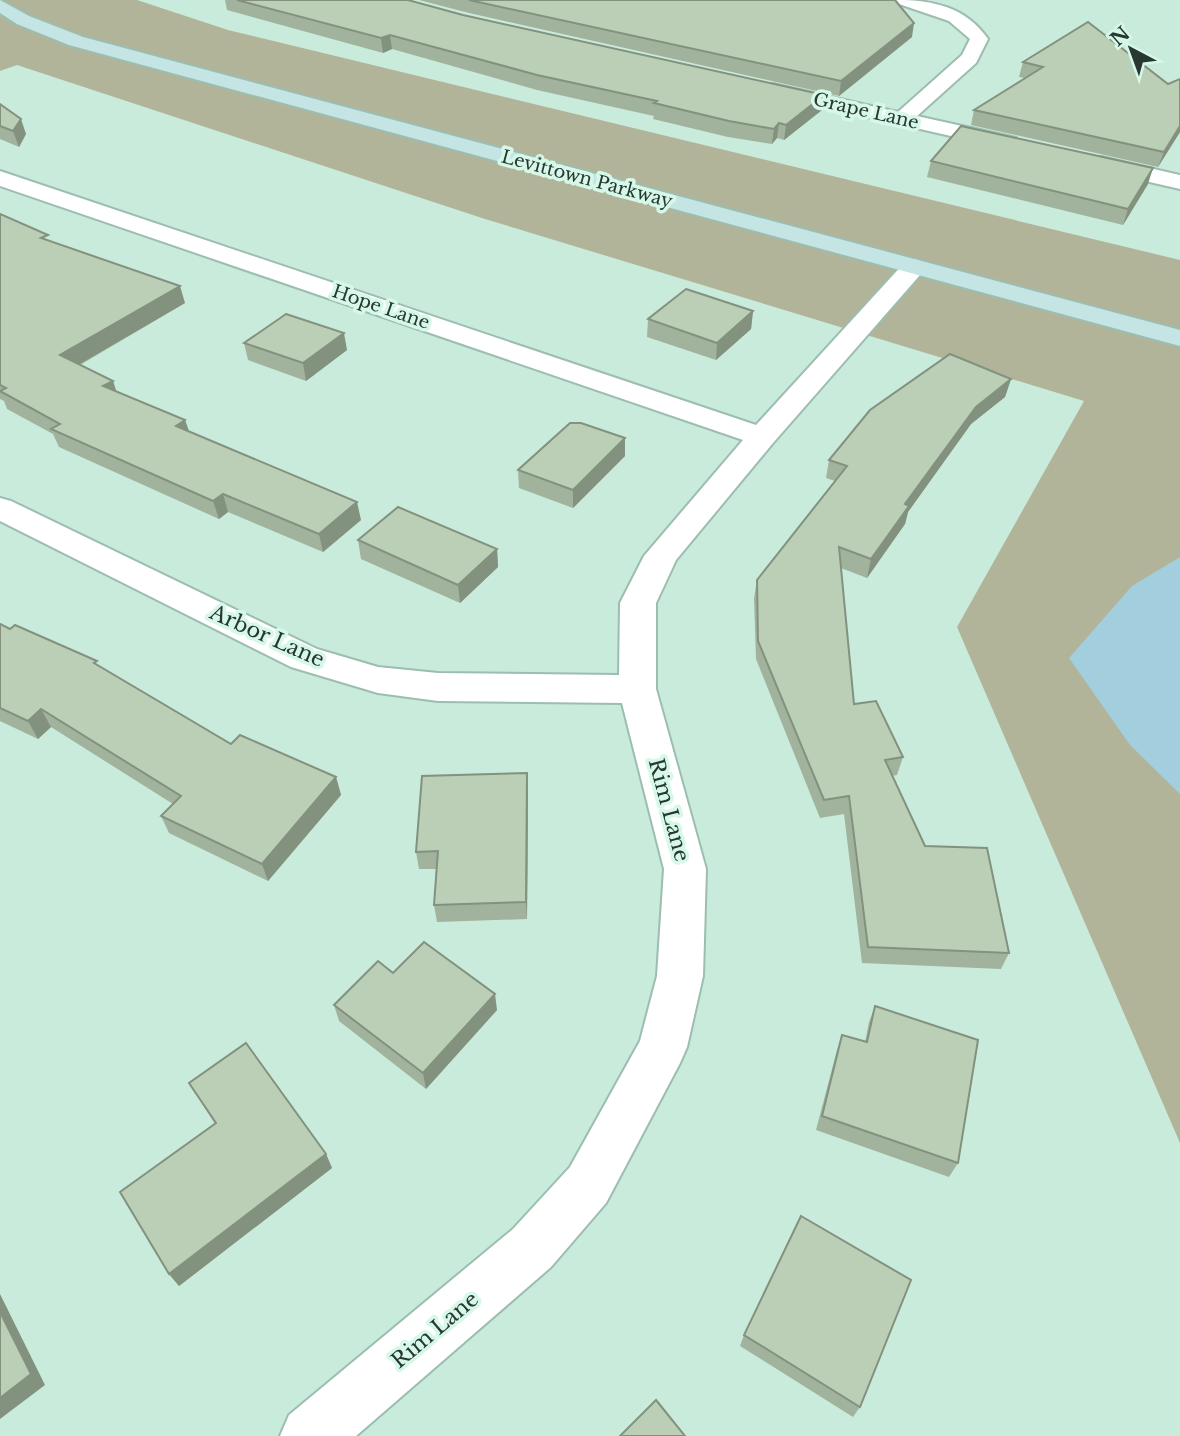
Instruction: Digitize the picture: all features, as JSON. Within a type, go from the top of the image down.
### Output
[{"type":"street","points":[[902,119],[969,59],[979,39],[970,26],[959,18],[905,0]]},
{"type":"street","name":"Levittown Parkway","points":[[0,5],[23,20],[76,41],[1180,338]]},
{"type":"street","name":"Grape Lane","points":[[752,86],[1021,146]]},
{"type":"street","points":[[1087,161],[1180,182]]},
{"type":"street","name":"Hope Lane","points":[[0,178],[762,437]]},
{"type":"street","name":"Rim Lane","points":[[310,1436],[541,1237],[588,1185],[663,1047],[680,976],[685,869],[638,690],[638,603],[661,556],[762,437],[914,267]]},
{"type":"street","name":"Arbor Lane","points":[[0,508],[304,657],[377,680],[438,687],[638,690]]},
{"type":"green space","points":[[0,0],[137,0],[228,30],[1180,260],[1180,1143],[957,627],[1084,401],[485,219],[17,65],[0,71]]},
{"type":"water","points":[[1180,557],[1180,794],[1130,745],[1069,658],[1132,586]]},
{"type":"building","points":[[237,0],[408,0],[463,15],[824,95],[786,125],[779,123],[774,129],[729,121],[654,103],[657,101],[537,75],[390,35],[381,38]]},
{"type":"building","points":[[469,0],[895,0],[914,23],[841,81]]},
{"type":"building","points":[[1088,22],[1168,84],[1180,79],[1180,126],[1164,152],[974,110],[1043,67],[1023,62]]},
{"type":"building","points":[[0,104],[21,119],[13,131],[0,126]]},
{"type":"building","points":[[961,126],[1153,168],[1128,209],[931,161]]},
{"type":"building","points":[[0,214],[48,235],[41,238],[180,286],[60,355],[113,381],[103,386],[185,420],[176,426],[357,502],[319,534],[223,494],[213,501],[51,429],[60,424],[0,391],[6,388],[0,385]]},
{"type":"building","points":[[686,289],[753,311],[717,343],[648,319]]},
{"type":"building","points":[[286,314],[344,333],[303,363],[244,343]]},
{"type":"building","points":[[950,354],[1011,379],[976,407],[905,504],[909,506],[871,559],[839,547],[854,704],[876,701],[903,757],[885,760],[925,846],[987,848],[1009,953],[868,947],[849,796],[824,800],[758,641],[757,580],[847,466],[829,460],[870,410]]},
{"type":"building","points":[[570,423],[581,423],[625,438],[573,490],[518,470]]},
{"type":"building","points":[[398,507],[497,549],[458,585],[358,540]]},
{"type":"building","points":[[0,624],[10,629],[15,625],[97,661],[94,663],[231,744],[240,735],[336,777],[262,864],[161,816],[181,796],[41,709],[28,721],[0,708]]},
{"type":"building","points":[[527,773],[526,902],[434,905],[438,851],[416,852],[422,776]]},
{"type":"building","points":[[424,942],[495,994],[423,1073],[334,1005],[378,961],[393,973]]},
{"type":"building","points":[[875,1006],[978,1040],[958,1163],[822,1116],[842,1035],[867,1042]]},
{"type":"building","points":[[246,1043],[326,1154],[169,1274],[120,1192],[216,1123],[189,1083]]},
{"type":"building","points":[[801,1216],[911,1280],[860,1407],[744,1335]]},
{"type":"building","points":[[0,1312],[31,1374],[0,1398]]},
{"type":"building","points":[[656,1400],[685,1436],[620,1436]]}]
